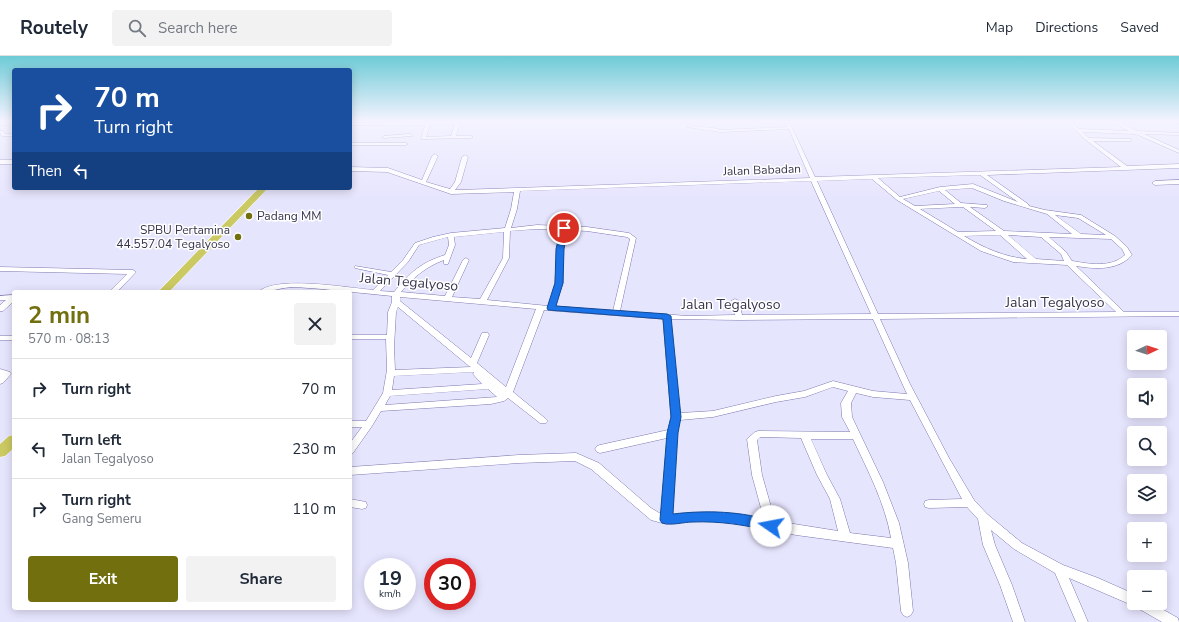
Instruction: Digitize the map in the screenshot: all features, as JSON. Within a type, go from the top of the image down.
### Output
[{"type":"highway","points":[[165,290],[262,190]]},
{"type":"highway","points":[[0,452],[12,442]]},
{"type":"street","points":[[799,147],[913,397],[945,459],[970,502],[983,518],[1018,546],[1059,569],[1127,597]]},
{"type":"street","points":[[1099,147],[1126,168]]},
{"type":"street","points":[[1169,147],[1179,152]]},
{"type":"street","points":[[422,183],[435,156]]},
{"type":"street","points":[[451,192],[458,182],[465,157]]},
{"type":"street","points":[[0,162],[12,162]]},
{"type":"street","name":"Jalan Babadan","points":[[352,169],[388,170],[451,192],[1179,166]]},
{"type":"street","points":[[981,173],[1030,208]]},
{"type":"street","points":[[874,178],[898,199],[983,250],[1002,257],[1035,262],[1109,266],[1129,255],[1125,248],[1113,237],[1093,223],[1079,216],[1049,213],[1030,208],[973,186],[940,189],[905,196],[898,199]]},
{"type":"street","points":[[1155,183],[1179,182]]},
{"type":"street","points":[[940,189],[972,213],[985,219],[1035,262]]},
{"type":"street","points":[[483,301],[506,258],[508,229],[514,209],[517,190]]},
{"type":"street","points":[[914,208],[985,206]]},
{"type":"street","points":[[1049,213],[1079,236]]},
{"type":"street","points":[[374,292],[406,261],[417,244],[435,238],[451,235],[537,227],[619,232],[629,234],[633,238],[616,313]]},
{"type":"street","points":[[551,308],[559,283],[560,249],[564,228]]},
{"type":"street","points":[[957,234],[1002,233],[1113,237]]},
{"type":"street","points":[[352,447],[369,424],[387,393],[390,373],[392,312],[396,300],[410,277],[418,270],[435,261],[446,260],[452,245],[451,235]]},
{"type":"street","points":[[1043,235],[1064,253],[1069,263],[1123,315]]},
{"type":"street","points":[[448,298],[466,260]]},
{"type":"street","points":[[357,268],[392,274]]},
{"type":"street","points":[[0,269],[36,269],[74,272],[133,272],[115,290]]},
{"type":"street","name":"Jalan Tegalyoso","points":[[267,290],[282,285],[345,290]]},
{"type":"street","points":[[305,290],[309,286]]},
{"type":"street","name":"Jalan Tegalyoso","points":[[352,290],[374,292],[396,300],[448,298],[551,308],[667,316],[739,318],[1179,314]]},
{"type":"street","points":[[0,298],[12,298]]},
{"type":"street","points":[[0,309],[12,300]]},
{"type":"street","points":[[396,300],[506,395],[543,421]]},
{"type":"street","points":[[735,301],[739,318]]},
{"type":"street","points":[[379,408],[491,401],[506,395],[541,307]]},
{"type":"street","points":[[666,520],[672,433],[676,417],[667,316]]},
{"type":"street","points":[[472,367],[485,335]]},
{"type":"street","points":[[352,337],[390,337]]},
{"type":"street","points":[[0,338],[12,338]]},
{"type":"street","points":[[390,373],[472,367]]},
{"type":"street","points":[[472,367],[489,386],[506,395]]},
{"type":"street","points":[[676,417],[713,414],[776,399],[805,394],[833,384],[884,395],[913,397]]},
{"type":"street","points":[[387,393],[489,386]]},
{"type":"street","points":[[853,389],[846,403],[847,417],[888,504],[899,544],[907,612]]},
{"type":"street","points":[[352,424],[369,424]]},
{"type":"street","points":[[600,449],[672,433]]},
{"type":"street","points":[[771,526],[757,476],[752,449],[752,439],[758,434],[856,436]]},
{"type":"street","points":[[805,436],[822,475],[835,499],[845,536]]},
{"type":"street","points":[[352,471],[519,459],[576,457],[595,466],[647,511],[666,520],[692,517],[735,518],[771,526],[899,544]]},
{"type":"street","points":[[929,504],[970,502]]},
{"type":"street","points":[[352,504],[362,506]]},
{"type":"street","points":[[983,518],[989,545],[1006,584],[1019,622]]},
{"type":"street","points":[[1059,569],[1082,622]]},
{"type":"street","points":[[1152,610],[1174,622]]},
{"type":"place","name":"Padang MM","points":[[249,216]]},
{"type":"place","name":"SPBU Pertamina 44.557.04 Tegalyoso","points":[[238,237]]},
{"type":"route","points":[[564,228],[560,249],[559,283],[551,308],[667,316],[676,417],[672,433],[666,520],[692,517],[735,518],[771,526]]}]
